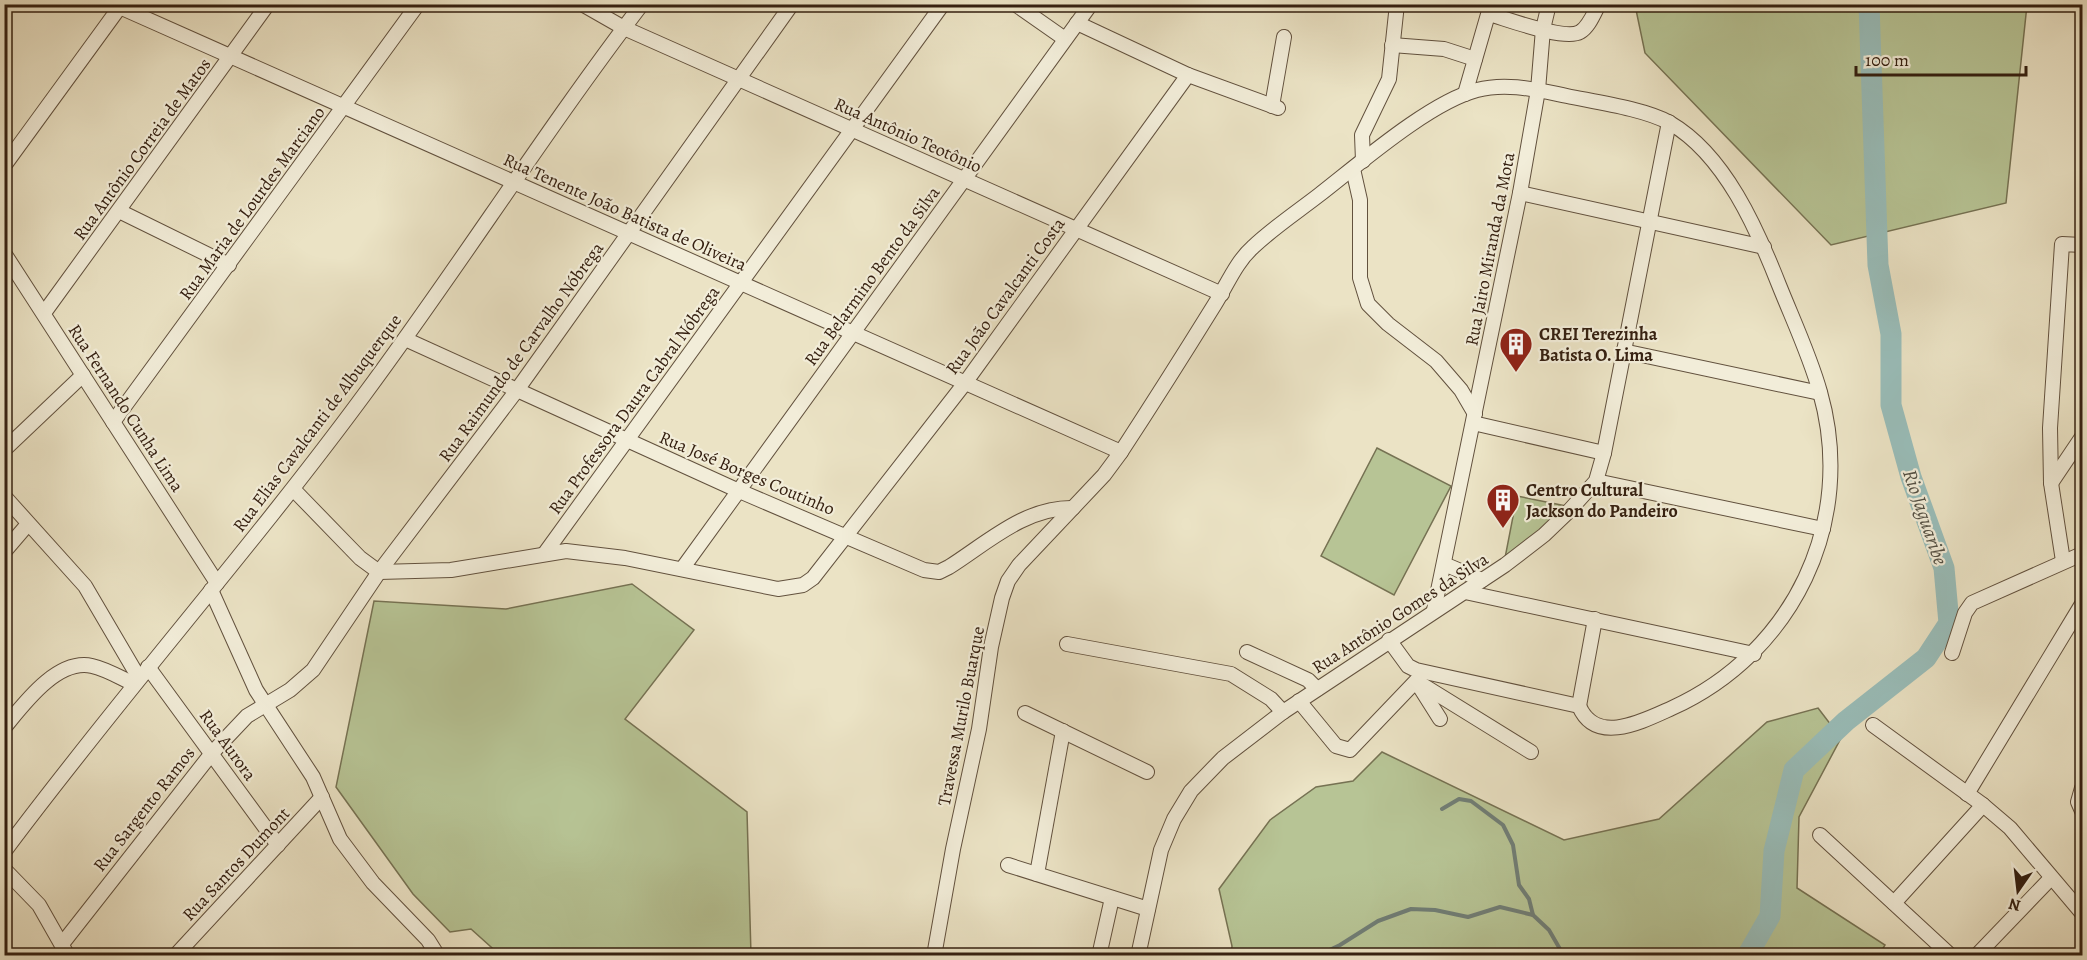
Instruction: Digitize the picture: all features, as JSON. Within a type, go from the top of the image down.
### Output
[{"type":"street","name":"Rua Antônio Correia de Matos","points":[[44,313],[268,4]]},
{"type":"street","name":"Rua Maria de Lourdes Marciano","points":[[113,422],[418,4]]},
{"type":"street","name":"Rua Antônio Teotônio","points":[[582,4],[624,28],[1222,294]]},
{"type":"street","name":"Rua Elias Cavalcanti de Albuquerque","points":[[4,852],[148,667],[293,489],[405,339],[642,4]]},
{"type":"street","name":"Rua Raimundo de Carvalho Nóbrega","points":[[264,705],[290,690],[313,670],[379,572],[517,390],[792,4]]},
{"type":"street","name":"Rua Professora Daura Cabral Nóbrega","points":[[545,553],[943,4]]},
{"type":"street","name":"Rua Belarmino Bento da Silva","points":[[682,569],[1091,4]]},
{"type":"street","points":[[1397,4],[1389,79],[1362,135],[1358,165],[1360,278],[1368,304],[1388,324],[1436,361],[1461,390],[1474,418],[1604,453]]},
{"type":"street","name":"Rua Jairo Miranda da Mota","points":[[1434,610],[1520,193],[1538,90],[1543,29],[1549,4]]},
{"type":"street","points":[[1465,94],[1490,9],[1543,29],[1572,34],[1579,33],[1599,4]]},
{"type":"street","name":"Rua Tenente João Batista de Oliveira","points":[[118,5],[343,108],[515,182],[1121,452]]},
{"type":"street","points":[[4,166],[118,5]]},
{"type":"street","points":[[1016,5],[1065,39]]},
{"type":"street","points":[[1077,23],[1188,75],[1275,107],[1284,37]]},
{"type":"street","points":[[1392,45],[1444,49],[1475,58]]},
{"type":"street","name":"Rua João Cavalcanti Costa","points":[[379,572],[451,570],[566,551],[682,569],[749,585],[790,589],[813,578],[965,383],[1188,75]]},
{"type":"street","points":[[1222,294],[1251,249],[1407,128],[1465,94],[1497,86],[1538,90],[1617,106],[1669,122],[1705,153],[1729,182],[1764,247],[1820,393],[1829,448],[1828,496],[1823,529],[1809,571],[1792,605],[1772,634],[1754,654],[1706,690],[1683,703],[1629,725],[1600,728],[1591,724],[1579,706],[1595,619]]},
{"type":"street","name":"Rua Antônio Gomes da Silva","points":[[1138,956],[1161,850],[1174,819],[1191,791],[1223,758],[1283,712],[1434,610],[1465,592],[1544,535],[1585,496],[1596,481],[1604,453],[1669,122]]},
{"type":"street","points":[[1520,193],[1764,247]]},
{"type":"street","points":[[119,211],[229,265]]},
{"type":"street","points":[[2063,561],[2051,483],[2050,428],[2062,244],[2082,246]]},
{"type":"street","name":"Rua Fernando Cunha Lima","points":[[4,253],[113,422],[214,587],[264,705],[322,797],[331,823],[353,860],[428,940],[438,956]]},
{"type":"street","name":"Travessa Murilo Buarque","points":[[934,956],[1002,598],[1008,581],[1019,565],[1073,508],[1121,452],[1222,294]]},
{"type":"street","name":"Rua José Borges Coutinho","points":[[405,339],[626,441],[924,570],[939,572],[1032,515],[1060,508],[1073,508]]},
{"type":"street","points":[[1623,351],[1820,393]]},
{"type":"street","points":[[4,450],[83,375]]},
{"type":"street","points":[[2051,483],[2082,436]]},
{"type":"street","points":[[1596,481],[1823,529]]},
{"type":"street","points":[[293,489],[360,558],[379,572]]},
{"type":"street","points":[[4,496],[94,598],[137,681]]},
{"type":"street","points":[[4,552],[28,524]]},
{"type":"street","points":[[1952,653],[1965,613],[1972,603],[2082,554]]},
{"type":"street","points":[[1444,564],[1482,580]]},
{"type":"street","points":[[1465,592],[1754,654]]},
{"type":"street","points":[[1967,794],[2082,607]]},
{"type":"street","points":[[1389,640],[1416,676],[1440,719]]},
{"type":"street","points":[[1067,644],[1232,674],[1271,699],[1283,712]]},
{"type":"street","points":[[1247,652],[1308,680],[1317,689]]},
{"type":"street","points":[[4,728],[45,682],[79,666],[91,666],[137,681]]},
{"type":"street","name":"Rua Aurora","points":[[148,667],[278,845]]},
{"type":"street","points":[[1416,676],[1579,706]]},
{"type":"street","points":[[1299,701],[1336,746],[1350,750],[1416,676]]},
{"type":"street","points":[[1416,676],[1531,752]]},
{"type":"street","name":"Rua Sargento Ramos","points":[[65,950],[212,753],[247,716],[264,705]]},
{"type":"street","points":[[1025,713],[1147,772]]},
{"type":"street","points":[[1873,725],[1983,805],[2010,828],[2082,913]]},
{"type":"street","points":[[1037,874],[1064,731]]},
{"type":"street","points":[[2082,789],[2078,802],[2082,811]]},
{"type":"street","name":"Rua Santos Dumont","points":[[175,956],[322,797]]},
{"type":"street","points":[[1894,903],[1983,805]]},
{"type":"street","points":[[1820,835],[1951,956]]},
{"type":"street","points":[[1008,865],[1148,909]]},
{"type":"street","points":[[4,869],[39,905],[65,950]]},
{"type":"street","points":[[1977,956],[2051,878]]},
{"type":"street","points":[[1100,956],[1112,898]]},
{"type":"green space","points":[[1635,5],[2027,5],[2006,203],[1831,245],[1645,53]]},
{"type":"green space","points":[[1377,448],[1451,486],[1394,595],[1321,556]]},
{"type":"green space","points":[[1517,496],[1571,507],[1504,563]]},
{"type":"green space","points":[[632,584],[694,630],[625,719],[747,812],[751,955],[500,955],[471,929],[450,932],[413,894],[336,787],[374,601],[506,609]]},
{"type":"green space","points":[[1818,708],[1841,738],[1799,817],[1797,888],[1885,945],[1879,955],[1231,955],[1232,946],[1219,889],[1270,820],[1316,787],[1353,781],[1382,752],[1564,840],[1659,819],[1767,722]]},
{"type":"waterway","name":"Rio Jaguaribe","points":[[1747,956],[1770,916],[1774,851],[1794,770],[1846,721],[1926,658],[1949,623],[1944,568],[1911,477],[1891,405],[1891,334],[1878,265],[1869,4]]},
{"type":"waterway","points":[[1442,809],[1459,799],[1471,801],[1503,825],[1513,845],[1519,885],[1529,899],[1533,915]]},
{"type":"waterway","points":[[1317,956],[1340,945],[1378,921],[1411,909],[1435,910],[1468,917],[1500,907],[1533,915],[1549,930],[1564,956]]},
{"type":"place","name":"CREI Terezinha Batista O. Lima","points":[[1516,373]]},
{"type":"place","name":"Centro Cultural Jackson do Pandeiro","points":[[1503,529]]}]
